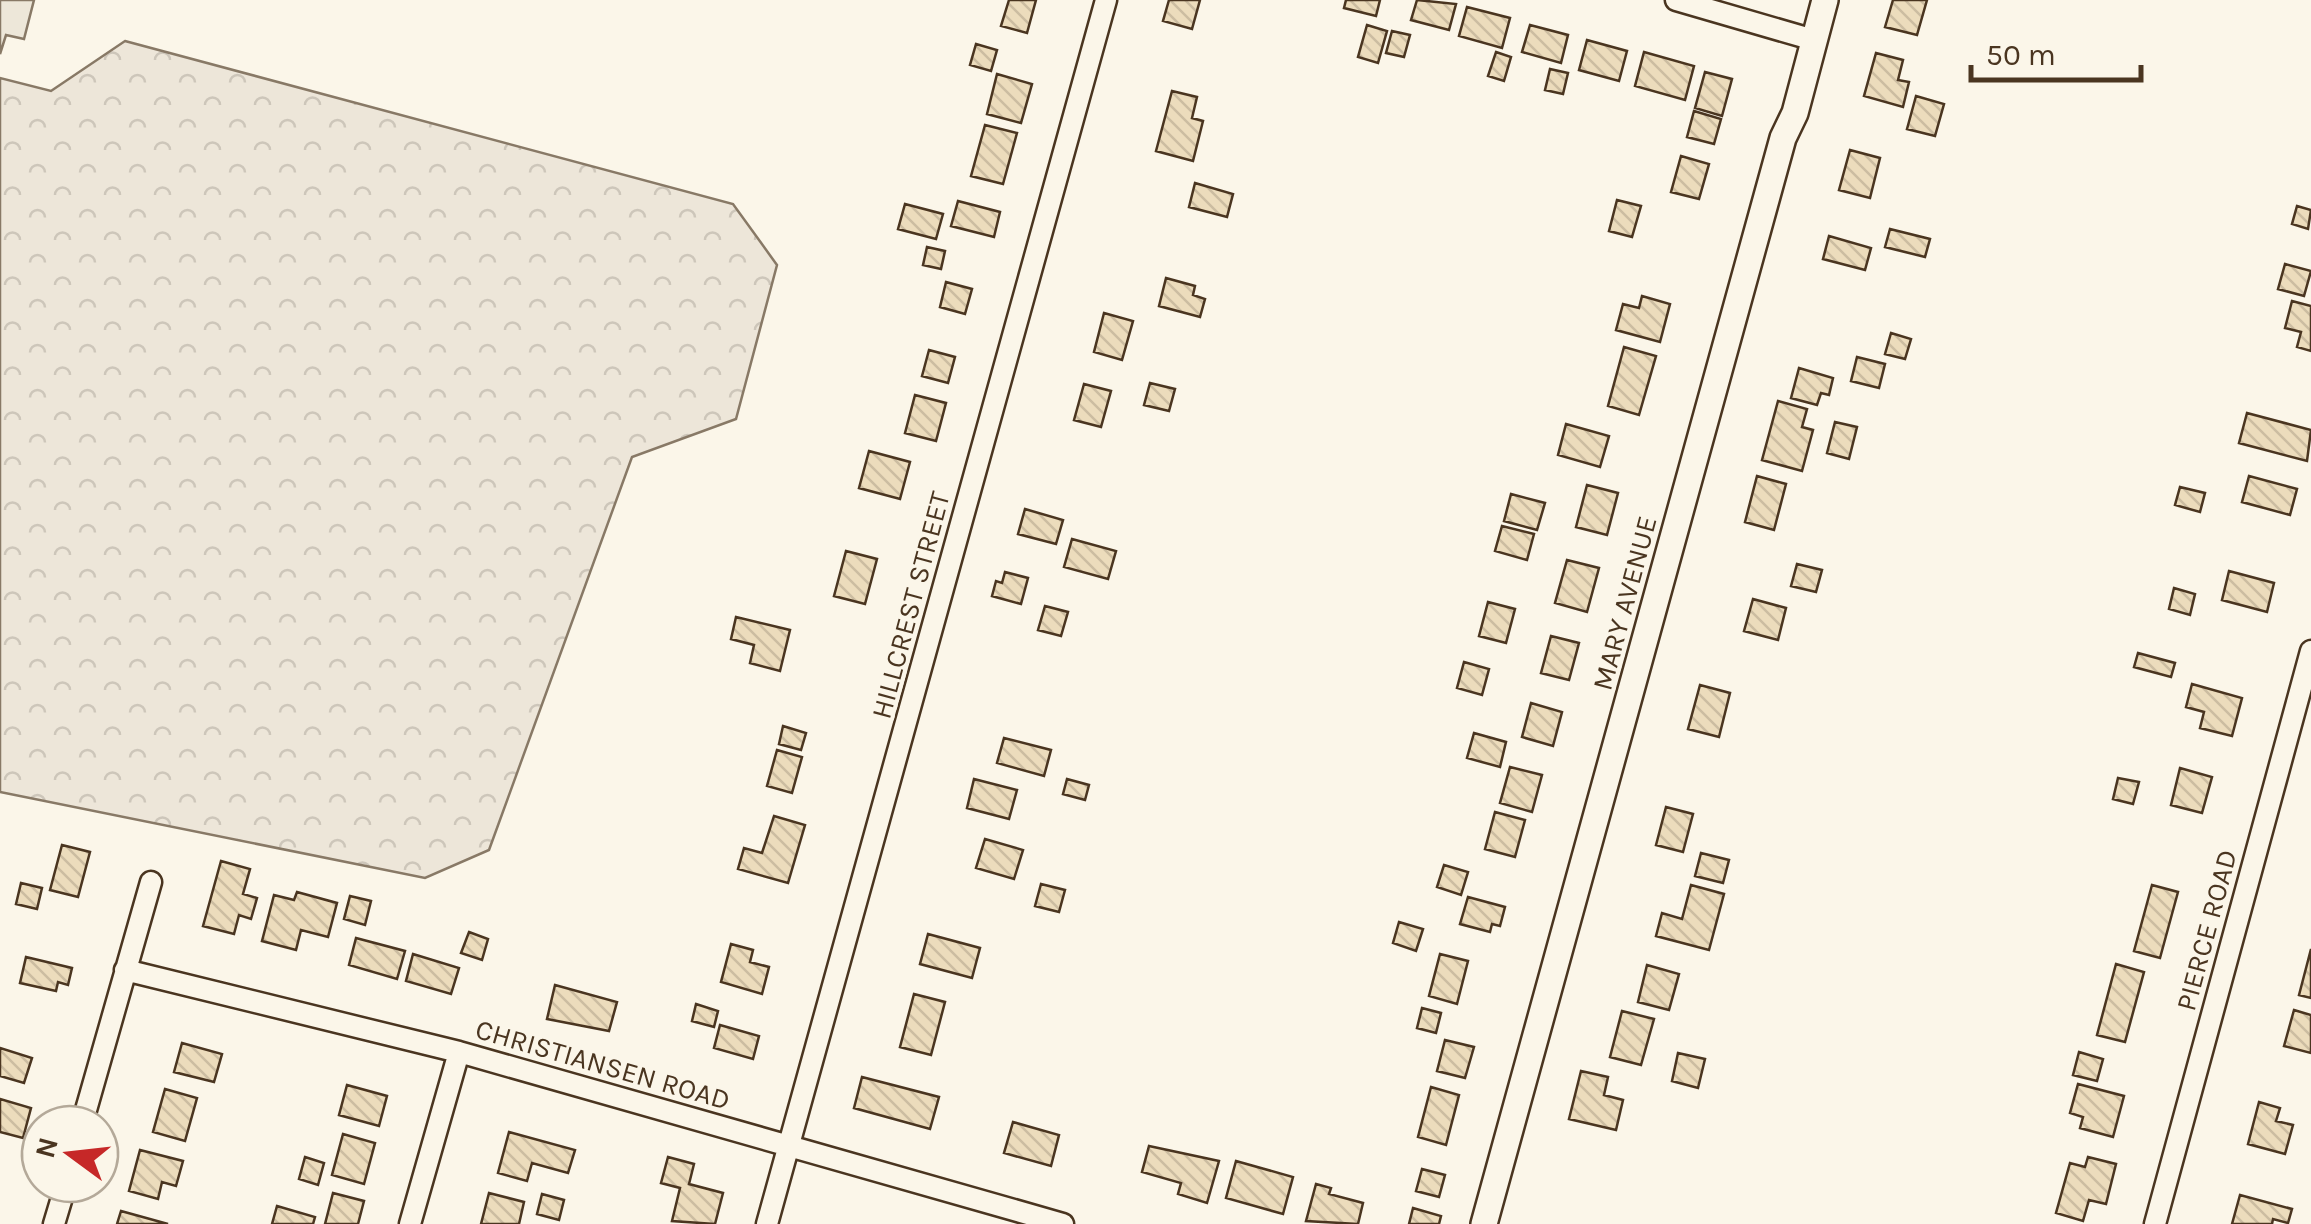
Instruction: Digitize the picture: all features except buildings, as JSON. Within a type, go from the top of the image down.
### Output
[{"type":"street","name":"HILLCREST STREET","points":[[767,1224],[1106,0]]},
{"type":"street","points":[[1676,0],[1814,40]]},
{"type":"street","name":"MARY AVENUE","points":[[1484,1224],[1825,0]]},
{"type":"street","name":"PIERCE ROAD","points":[[2154,1224],[2311,651]]},
{"type":"street","points":[[88,1104],[151,882]]},
{"type":"street","name":"CHRISTIANSEN ROAD","points":[[125,970],[460,1052],[1063,1224]]},
{"type":"street","points":[[410,1224],[460,1052]]},
{"type":"green space","points":[[125,41],[733,204],[777,265],[736,419],[632,457],[489,850],[425,878],[0,792],[0,78],[51,91]]},
{"type":"shaded area","points":[[0,0],[34,0],[24,39],[6,35],[0,54]]}]
